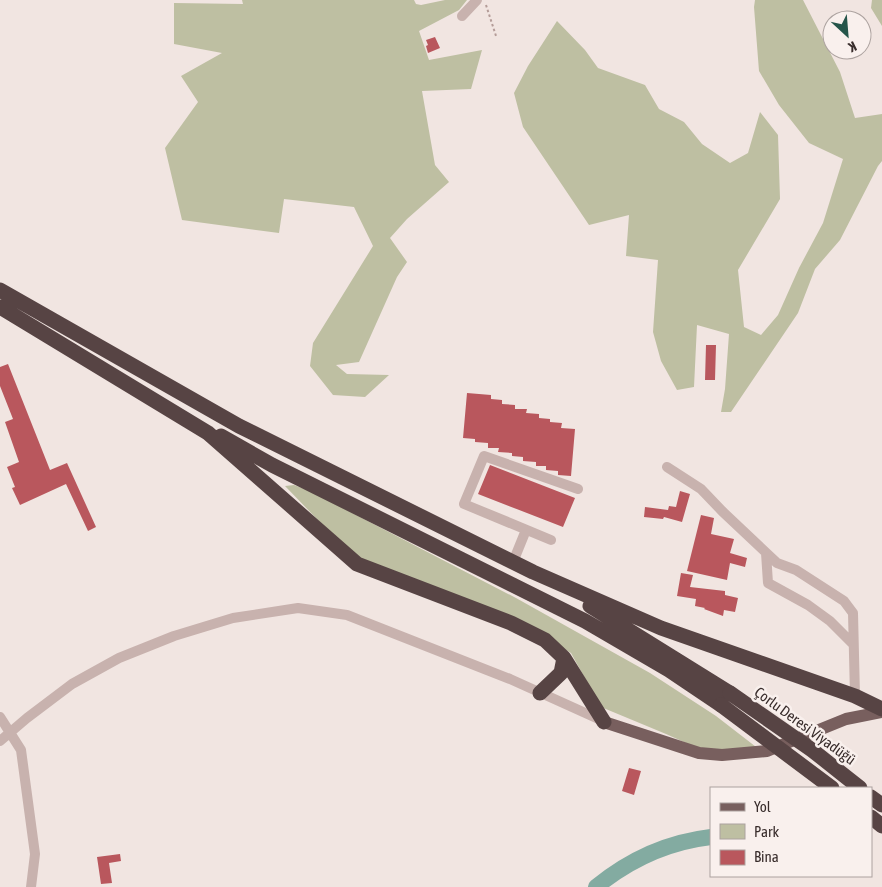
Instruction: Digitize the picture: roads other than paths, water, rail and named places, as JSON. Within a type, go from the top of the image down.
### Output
[{"type":"highway","points":[[0,290],[238,426],[533,572],[661,628],[855,696],[882,708]]},
{"type":"highway","points":[[0,307],[272,465],[585,621],[669,670],[725,699]]},
{"type":"highway","points":[[81,355],[208,433],[357,564],[511,623],[545,640],[564,658],[604,722]]},
{"type":"highway","points":[[533,572],[625,627],[725,699],[831,787]]},
{"type":"highway","points":[[540,693],[561,673],[564,658]]},
{"type":"highway","name":"Çorlu Deresi Viyadüğü","points":[[725,699],[812,750],[859,787]]},
{"type":"highway","points":[[872,797],[882,805]]},
{"type":"highway","points":[[872,818],[882,826]]},
{"type":"main road","points":[[604,722],[699,752],[722,755],[767,751],[846,719],[882,712]]},
{"type":"street","points":[[462,16],[477,0]]},
{"type":"street","points":[[551,540],[464,504],[484,456],[578,489]]},
{"type":"street","points":[[667,467],[701,488],[776,563],[796,570],[844,602],[853,614],[855,696]]},
{"type":"street","points":[[513,562],[526,530]]},
{"type":"street","points":[[766,553],[768,583],[808,605],[830,621],[853,644]]},
{"type":"street","points":[[0,741],[72,684],[119,658],[174,636],[233,618],[298,608],[347,615],[510,678],[604,722]]},
{"type":"street","points":[[0,717],[21,750],[35,854],[31,887]]},
{"type":"waterway","points":[[596,887],[622,868],[650,854],[680,843],[710,837]]}]
